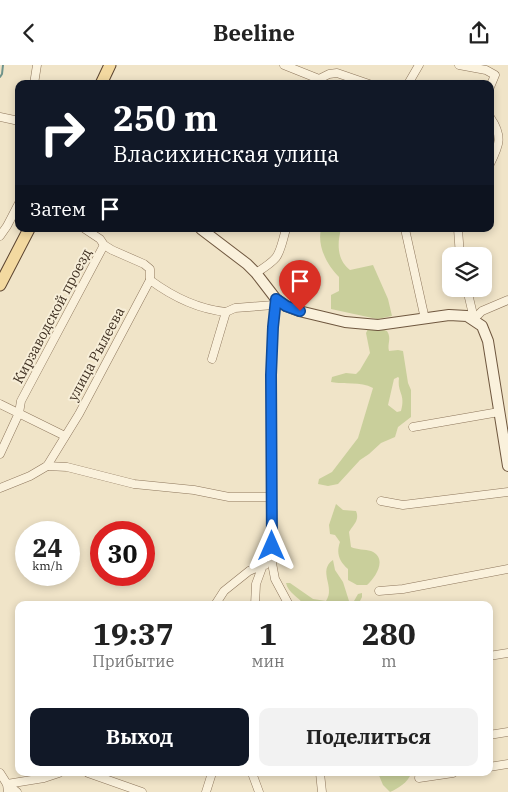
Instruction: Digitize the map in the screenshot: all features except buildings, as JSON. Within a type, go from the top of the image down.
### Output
[{"type":"main road","points":[[103,80],[110,65]]},
{"type":"main road","points":[[0,285],[27,232]]},
{"type":"street","points":[[35,80],[37,65]]},
{"type":"street","points":[[284,65],[319,79],[329,74],[337,73],[358,80]]},
{"type":"street","points":[[410,80],[418,65]]},
{"type":"street","points":[[459,65],[486,70],[495,75],[493,80]]},
{"type":"street","points":[[0,117],[15,120]]},
{"type":"street","points":[[494,124],[500,139],[494,156]]},
{"type":"street","points":[[0,236],[15,211]]},
{"type":"street","points":[[90,232],[100,239],[104,245],[144,264],[150,269],[150,280],[161,288],[184,301],[211,311],[226,312],[235,308],[275,302],[300,311],[361,324],[392,324],[460,315],[474,319],[482,325],[488,341],[508,466]]},
{"type":"street","points":[[205,232],[247,264],[256,273],[275,302],[271,375],[272,563],[279,588],[287,601]]},
{"type":"street","points":[[256,273],[274,261],[279,255],[285,232]]},
{"type":"street","points":[[407,232],[425,319]]},
{"type":"street","points":[[458,232],[459,247]]},
{"type":"street","name":"Кирзаводской проезд","points":[[0,454],[19,413],[21,401],[104,245]]},
{"type":"street","name":"улица Рылеева","points":[[0,488],[30,476],[47,466],[66,436],[150,280]]},
{"type":"street","points":[[469,297],[474,319]]},
{"type":"street","points":[[474,319],[482,311],[508,300]]},
{"type":"street","points":[[212,359],[226,312]]},
{"type":"street","points":[[0,404],[66,436]]},
{"type":"street","points":[[414,427],[499,412]]},
{"type":"street","points":[[47,466],[67,467],[134,484],[194,490],[213,495],[272,497]]},
{"type":"street","points":[[381,501],[403,505],[508,492]]},
{"type":"street","points":[[218,601],[224,591],[249,571],[272,563]]},
{"type":"street","points":[[255,601],[256,584],[263,565]]},
{"type":"street","points":[[379,591],[403,589],[508,569]]},
{"type":"street","points":[[493,655],[508,653]]},
{"type":"street","points":[[493,734],[508,732]]},
{"type":"street","points":[[493,766],[508,764]]},
{"type":"street","points":[[0,773],[8,788],[17,792]]},
{"type":"street","points":[[8,788],[50,776]]},
{"type":"street","points":[[97,776],[142,792]]},
{"type":"street","points":[[206,792],[211,776]]},
{"type":"street","points":[[253,776],[259,792]]},
{"type":"street","points":[[320,776],[322,792]]},
{"type":"street","points":[[419,778],[433,776]]},
{"type":"green space","points":[[320,232],[340,232],[340,257],[350,270],[373,265],[388,299],[392,316],[377,319],[331,309],[331,295],[339,291],[339,277],[324,255]]},
{"type":"green space","points":[[378,328],[387,331],[389,351],[403,351],[408,383],[411,390],[411,417],[398,427],[395,437],[381,443],[360,460],[338,484],[328,486],[318,484],[319,479],[332,472],[358,438],[373,388],[358,384],[331,382],[332,377],[346,373],[356,374],[360,370],[370,353],[366,333],[368,329]],"holes":[[[399,378],[402,405],[401,411],[397,412],[388,405],[394,379]]]},
{"type":"green space","points":[[336,504],[343,510],[356,511],[357,520],[349,532],[351,547],[371,551],[379,558],[380,563],[377,573],[367,585],[357,585],[348,580],[348,569],[340,560],[338,553],[340,542],[335,535],[330,534],[329,525]]},
{"type":"green space","points":[[333,560],[335,570],[343,582],[349,601],[326,601],[329,596],[326,574],[329,564]]},
{"type":"green space","points":[[286,583],[290,583],[313,599],[326,601],[301,601],[289,590]]},
{"type":"green space","points":[[362,593],[360,601],[354,601],[358,594]]},
{"type":"green space","points":[[379,776],[410,776],[399,787],[390,792],[383,785]]},
{"type":"waterway","points":[[0,77],[3,65]]},
{"type":"route","points":[[272,546],[271,375],[274,305],[276,299],[286,306],[300,311]]}]
